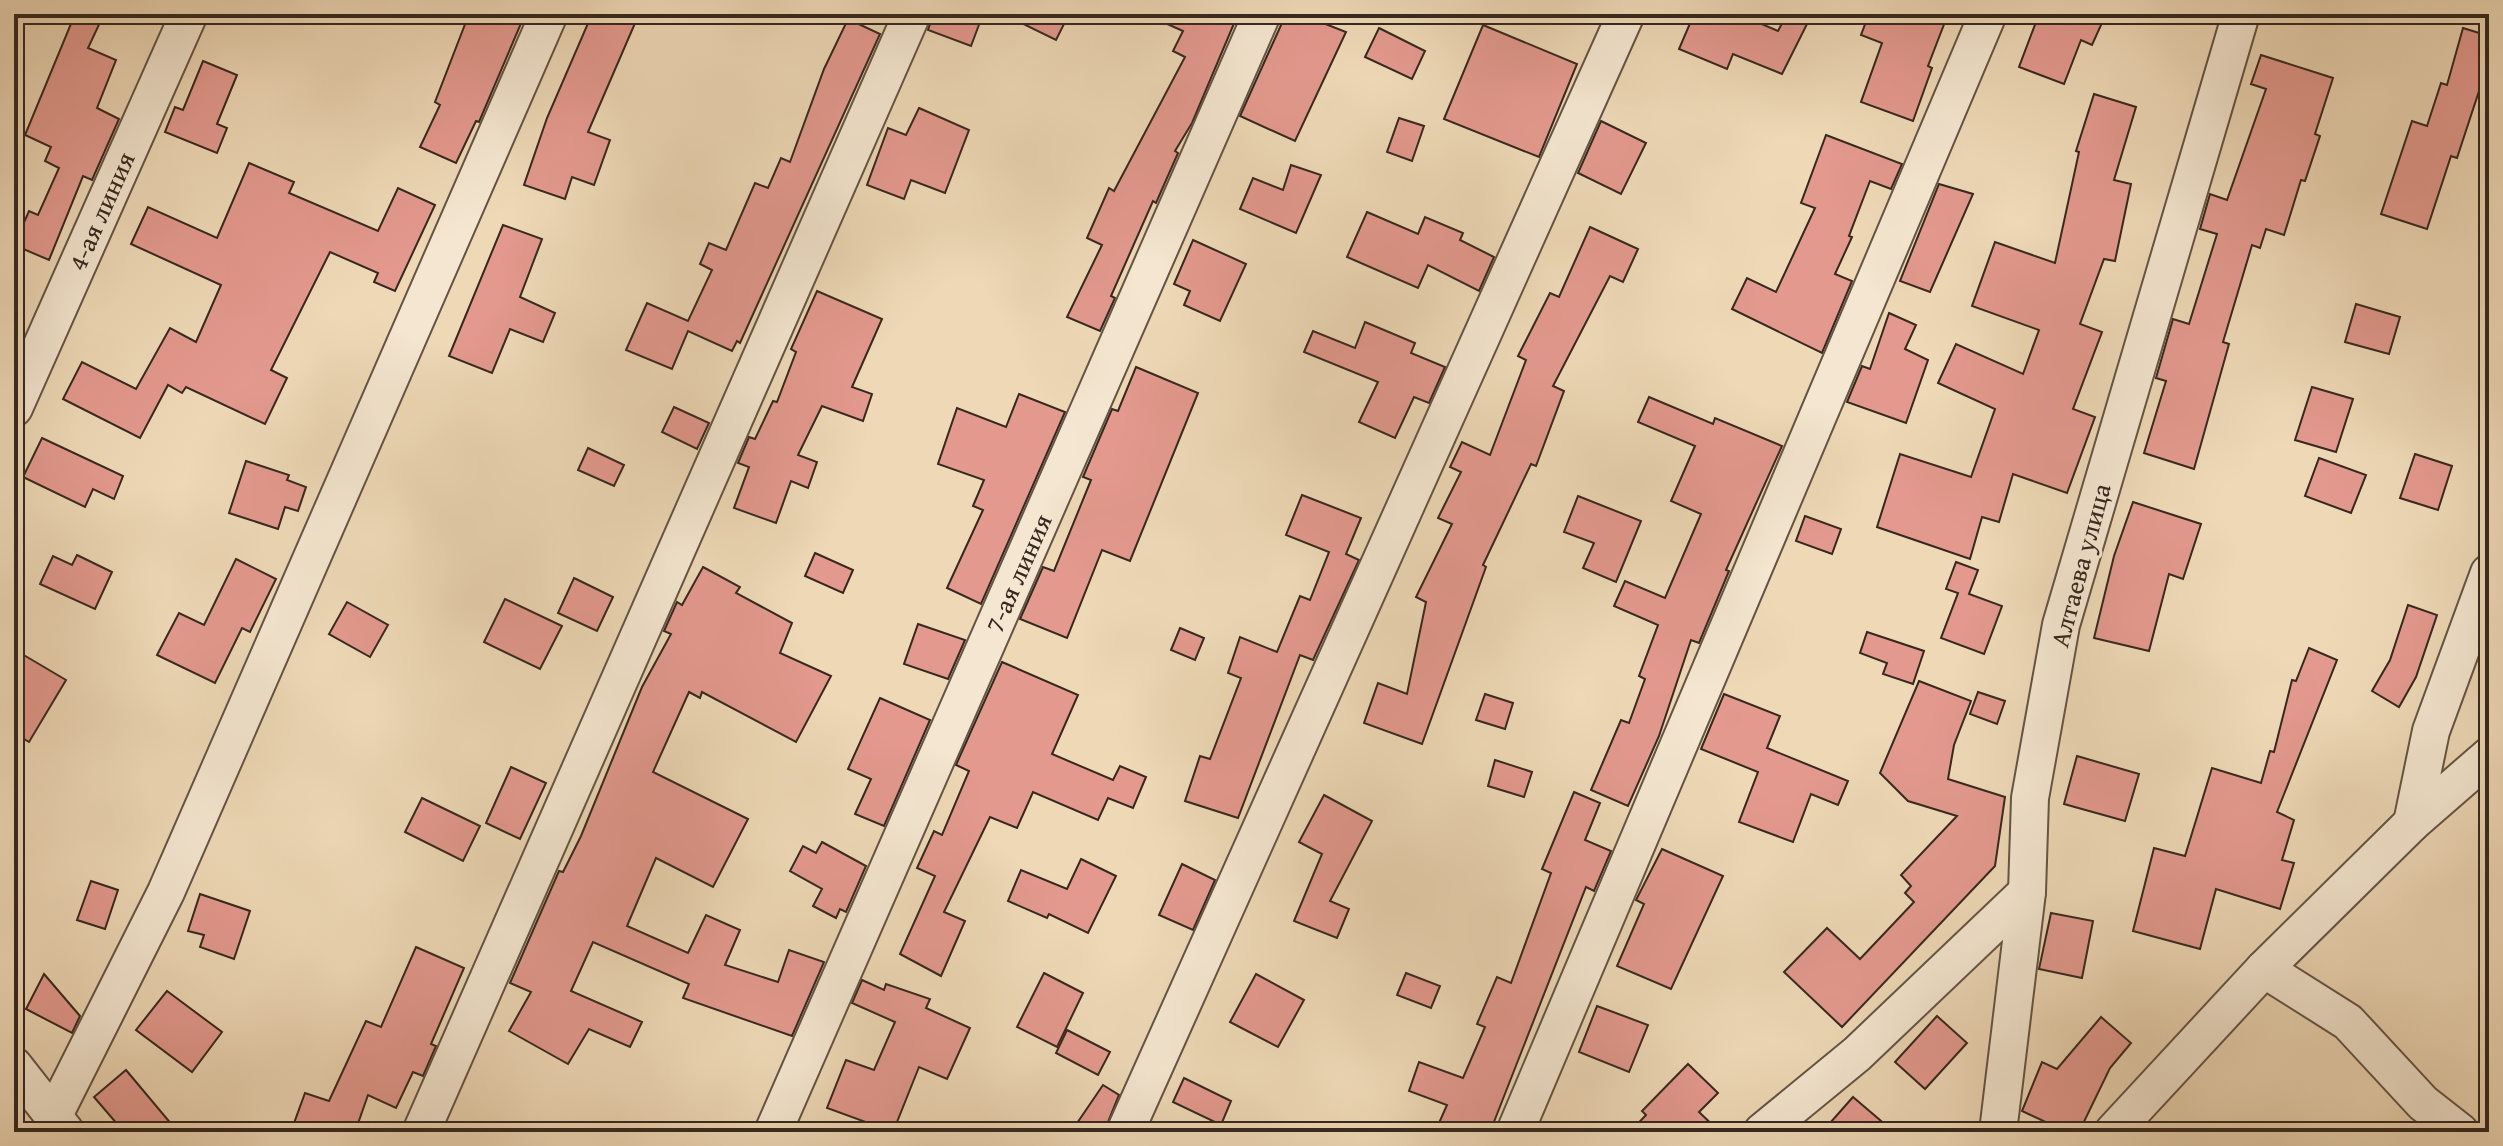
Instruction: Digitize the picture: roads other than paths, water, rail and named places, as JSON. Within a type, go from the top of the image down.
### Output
[{"type":"street","name":"4-ая линия","points":[[14,408],[189,14]]},
{"type":"street","points":[[14,1066],[60,1125],[166,892],[549,14]]},
{"type":"street","points":[[421,1132],[912,14]]},
{"type":"street","name":"7-ая линия","points":[[773,1132],[1262,14]]},
{"type":"street","points":[[1125,1132],[1626,14]]},
{"type":"street","points":[[1515,1132],[1988,14]]},
{"type":"street","name":"Алтаева улица","points":[[1998,1132],[2027,892],[2030,798],[2061,625],[2241,14]]},
{"type":"street","points":[[2412,823],[2431,731],[2489,573]]},
{"type":"street","points":[[2113,1132],[2264,969],[2412,823],[2489,756]]},
{"type":"street","points":[[1762,1132],[1857,1054],[2027,892]]},
{"type":"street","points":[[2264,969],[2348,1022],[2423,1103],[2460,1132]]}]
